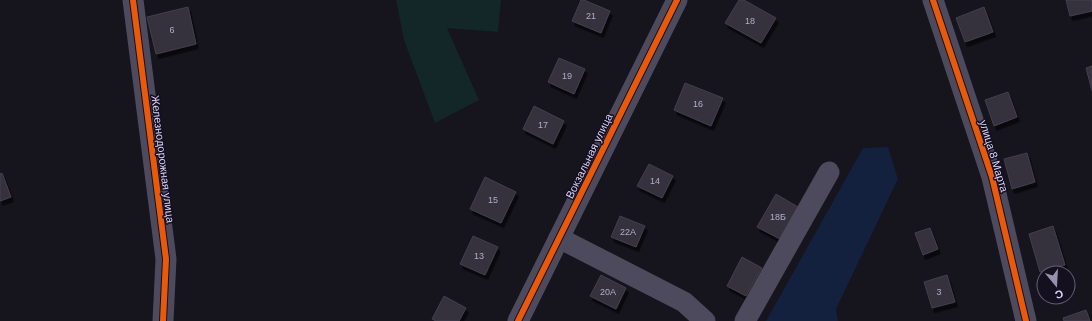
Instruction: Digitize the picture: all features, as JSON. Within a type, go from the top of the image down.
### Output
[{"type":"street","name":"Железнодорожная улица","points":[[133,0],[166,259],[163,321]]},
{"type":"street","name":"Вокзальная улица","points":[[518,321],[677,0]]},
{"type":"street","name":"улица 8 Марта","points":[[933,0],[992,177],[1026,321]]},
{"type":"street","points":[[745,321],[829,172]]},
{"type":"street","points":[[559,238],[684,302],[705,321]]},
{"type":"green space","points":[[396,0],[501,0],[498,32],[447,28],[479,100],[435,123],[404,40]]},
{"type":"water","points":[[888,147],[898,179],[836,309],[838,321],[766,321],[863,148]]},
{"type":"building","points":[[581,0],[610,11],[601,33],[572,21]]},
{"type":"building","points":[[739,0],[744,0],[776,18],[761,43],[725,23]]},
{"type":"building","points":[[1066,0],[1092,0],[1092,11],[1070,16]]},
{"type":"building","points":[[188,7],[196,44],[156,54],[147,17]]},
{"type":"building","points":[[984,7],[993,32],[965,42],[956,18]]},
{"type":"building","points":[[559,58],[585,69],[574,94],[548,82]]},
{"type":"building","points":[[1092,66],[1092,91],[1086,68]]},
{"type":"building","points":[[685,83],[723,98],[711,126],[674,110]]},
{"type":"building","points":[[1008,92],[1017,117],[994,126],[985,100]]},
{"type":"building","points":[[534,106],[564,121],[553,144],[523,129]]},
{"type":"building","points":[[1027,153],[1035,182],[1012,189],[1004,159]]},
{"type":"building","points":[[649,164],[673,176],[662,198],[637,186]]},
{"type":"building","points":[[2,173],[11,197],[0,201],[0,174]]},
{"type":"building","points":[[485,177],[516,192],[501,223],[470,209]]},
{"type":"building","points":[[776,194],[798,207],[780,239],[757,227]]},
{"type":"building","points":[[620,216],[645,226],[636,247],[611,237]]},
{"type":"building","points":[[1053,226],[1065,265],[1038,265],[1029,234]]},
{"type":"building","points":[[930,228],[938,249],[923,255],[915,233]]},
{"type":"building","points":[[473,236],[498,247],[485,275],[460,264]]},
{"type":"building","points":[[742,257],[762,268],[746,296],[727,286]]},
{"type":"building","points":[[601,275],[626,288],[616,309],[590,296]]},
{"type":"building","points":[[947,275],[955,302],[932,308],[924,282]]},
{"type":"building","points":[[444,296],[466,308],[459,321],[436,321],[432,319]]},
{"type":"building","points":[[1086,310],[1090,321],[1064,321],[1063,318]]},
{"type":"cycle path","points":[[133,0],[166,259],[163,321]]},
{"type":"cycle path","points":[[518,321],[677,0]]},
{"type":"cycle path","points":[[933,0],[992,177],[1026,321]]}]
